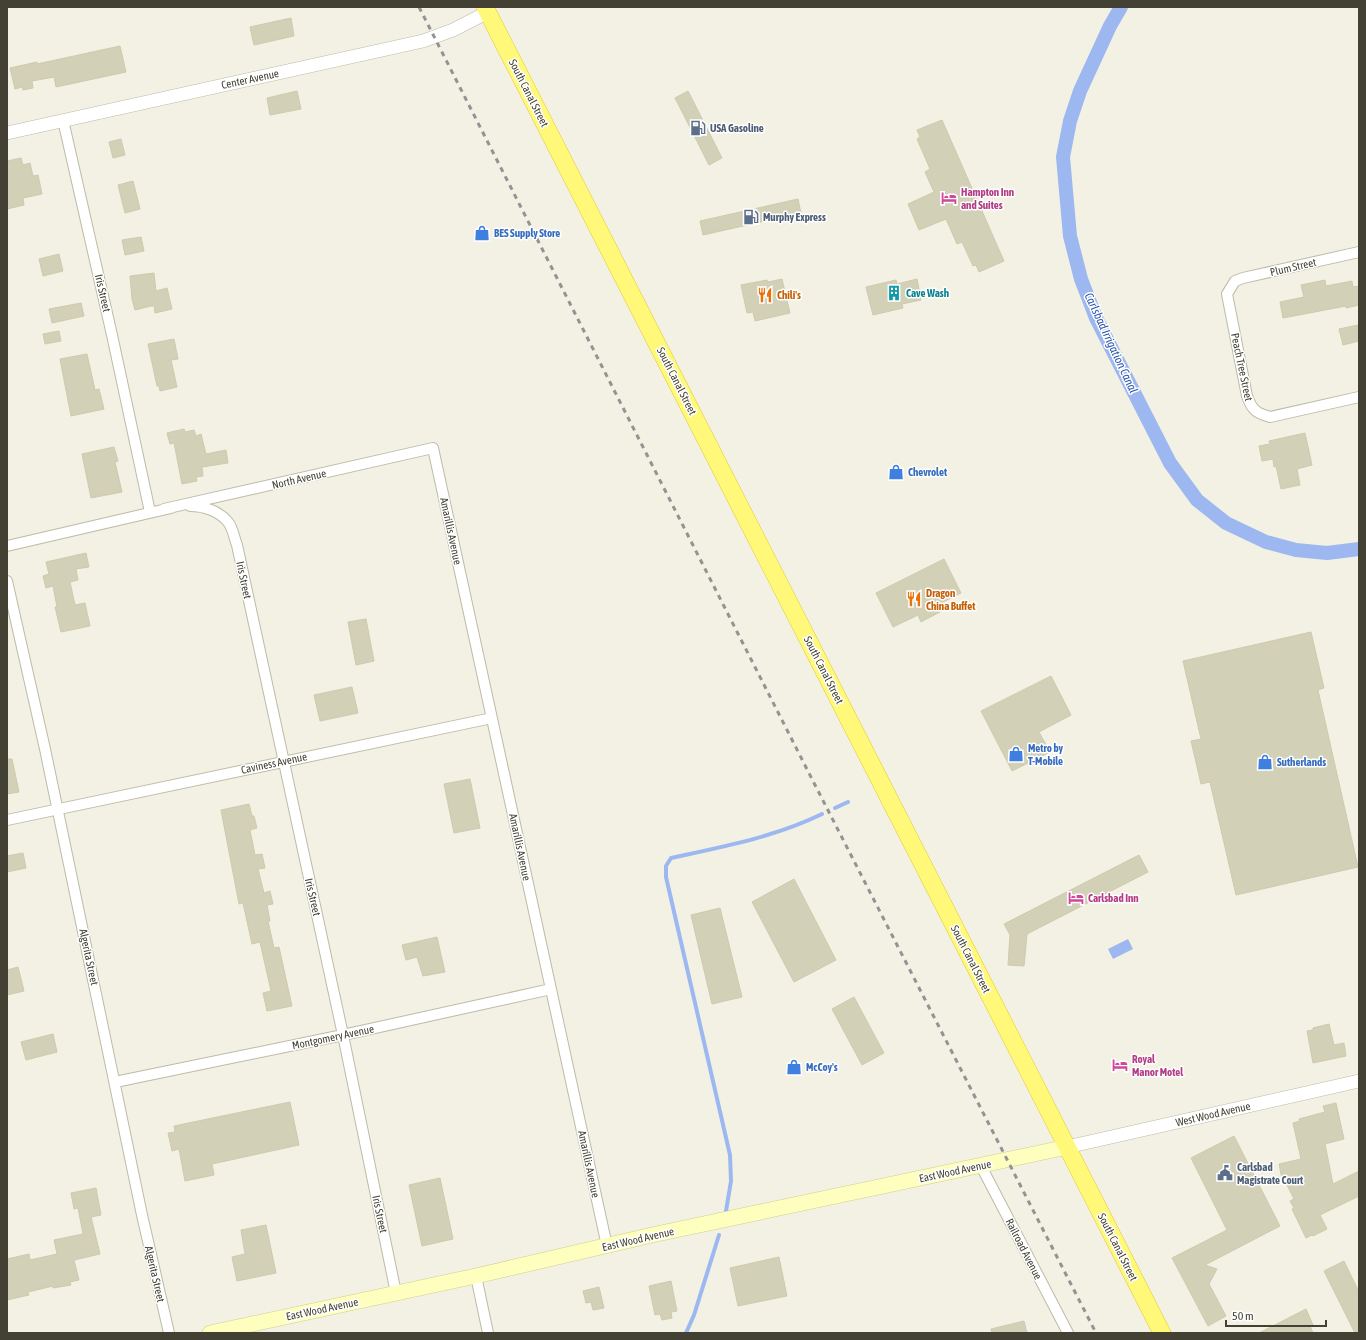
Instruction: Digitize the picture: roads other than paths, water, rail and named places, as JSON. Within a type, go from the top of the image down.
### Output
[{"type":"highway","name":"South Canal Street","points":[[486,9],[1162,1333]]},
{"type":"main road","name":"East Wood Avenue","points":[[210,1333],[1067,1147]]},
{"type":"street","name":"Center Avenue","points":[[7,133],[423,41],[453,30],[486,9]]},
{"type":"street","name":"Iris Street","points":[[63,120],[111,327],[150,512]]},
{"type":"street","name":"Plum Street","points":[[1231,288],[1235,281],[1243,278],[1359,252]]},
{"type":"street","name":"Peach Tree Street","points":[[1231,288],[1227,294],[1228,302],[1247,396],[1250,406],[1259,414],[1270,417],[1359,397]]},
{"type":"street","name":"North Avenue","points":[[7,546],[433,448]]},
{"type":"street","name":"Amarillis Avenue","points":[[433,448],[607,1246]]},
{"type":"street","name":"North Avenue","points":[[164,509],[195,506],[211,510]]},
{"type":"street","name":"Iris Street","points":[[211,510],[228,522],[232,530],[344,1035],[396,1293]]},
{"type":"street","name":"Algerita Street","points":[[7,581],[45,749],[56,808],[142,1215],[169,1333]]},
{"type":"street","name":"Caviness Avenue","points":[[7,820],[56,808],[492,718]]},
{"type":"street","name":"Montgomery Avenue","points":[[115,1082],[344,1035],[551,989]]},
{"type":"street","name":"West Wood Avenue","points":[[1067,1147],[1359,1081]]},
{"type":"street","name":"Railroad Avenue","points":[[981,1166],[1068,1333]]},
{"type":"street","points":[[476,1276],[488,1333]]},
{"type":"water","points":[[1128,939],[1133,949],[1113,959],[1108,949]]},
{"type":"waterway","name":"Carlsbad Irrigation Canal","points":[[1121,7],[1110,26],[1080,91],[1070,121],[1063,157],[1070,236],[1081,279],[1096,318],[1170,463],[1197,500],[1226,523],[1266,542],[1296,550],[1327,553],[1359,549]]},
{"type":"waterway","points":[[835,808],[848,802]]},
{"type":"waterway","points":[[726,1211],[731,1181],[730,1155],[666,877],[666,866],[671,858],[767,835],[822,814]]},
{"type":"waterway","points":[[686,1333],[694,1315],[719,1235]]},
{"type":"railway","points":[[419,7],[1096,1333]]},
{"type":"place","name":"USA Gasoline","points":[[698,128]]},
{"type":"place","name":"Hampton Inn and Suites","points":[[949,198]]},
{"type":"place","name":"Murphy Express","points":[[751,217]]},
{"type":"place","name":"BES Supply Store","points":[[482,233]]},
{"type":"place","name":"Cave Wash","points":[[894,293]]},
{"type":"place","name":"Chili's","points":[[765,295]]},
{"type":"place","name":"Chevrolet","points":[[896,472]]},
{"type":"place","name":"Dragon China Buffet","points":[[914,599]]},
{"type":"place","name":"Metro by T-Mobile","points":[[1016,754]]},
{"type":"place","name":"Sutherlands","points":[[1265,762]]},
{"type":"place","name":"Carlsbad Inn","points":[[1076,898]]},
{"type":"place","name":"Royal Manor Motel","points":[[1120,1065]]},
{"type":"place","name":"McCoy's","points":[[794,1067]]},
{"type":"place","name":"Carlsbad Magistrate Court","points":[[1225,1173]]}]
